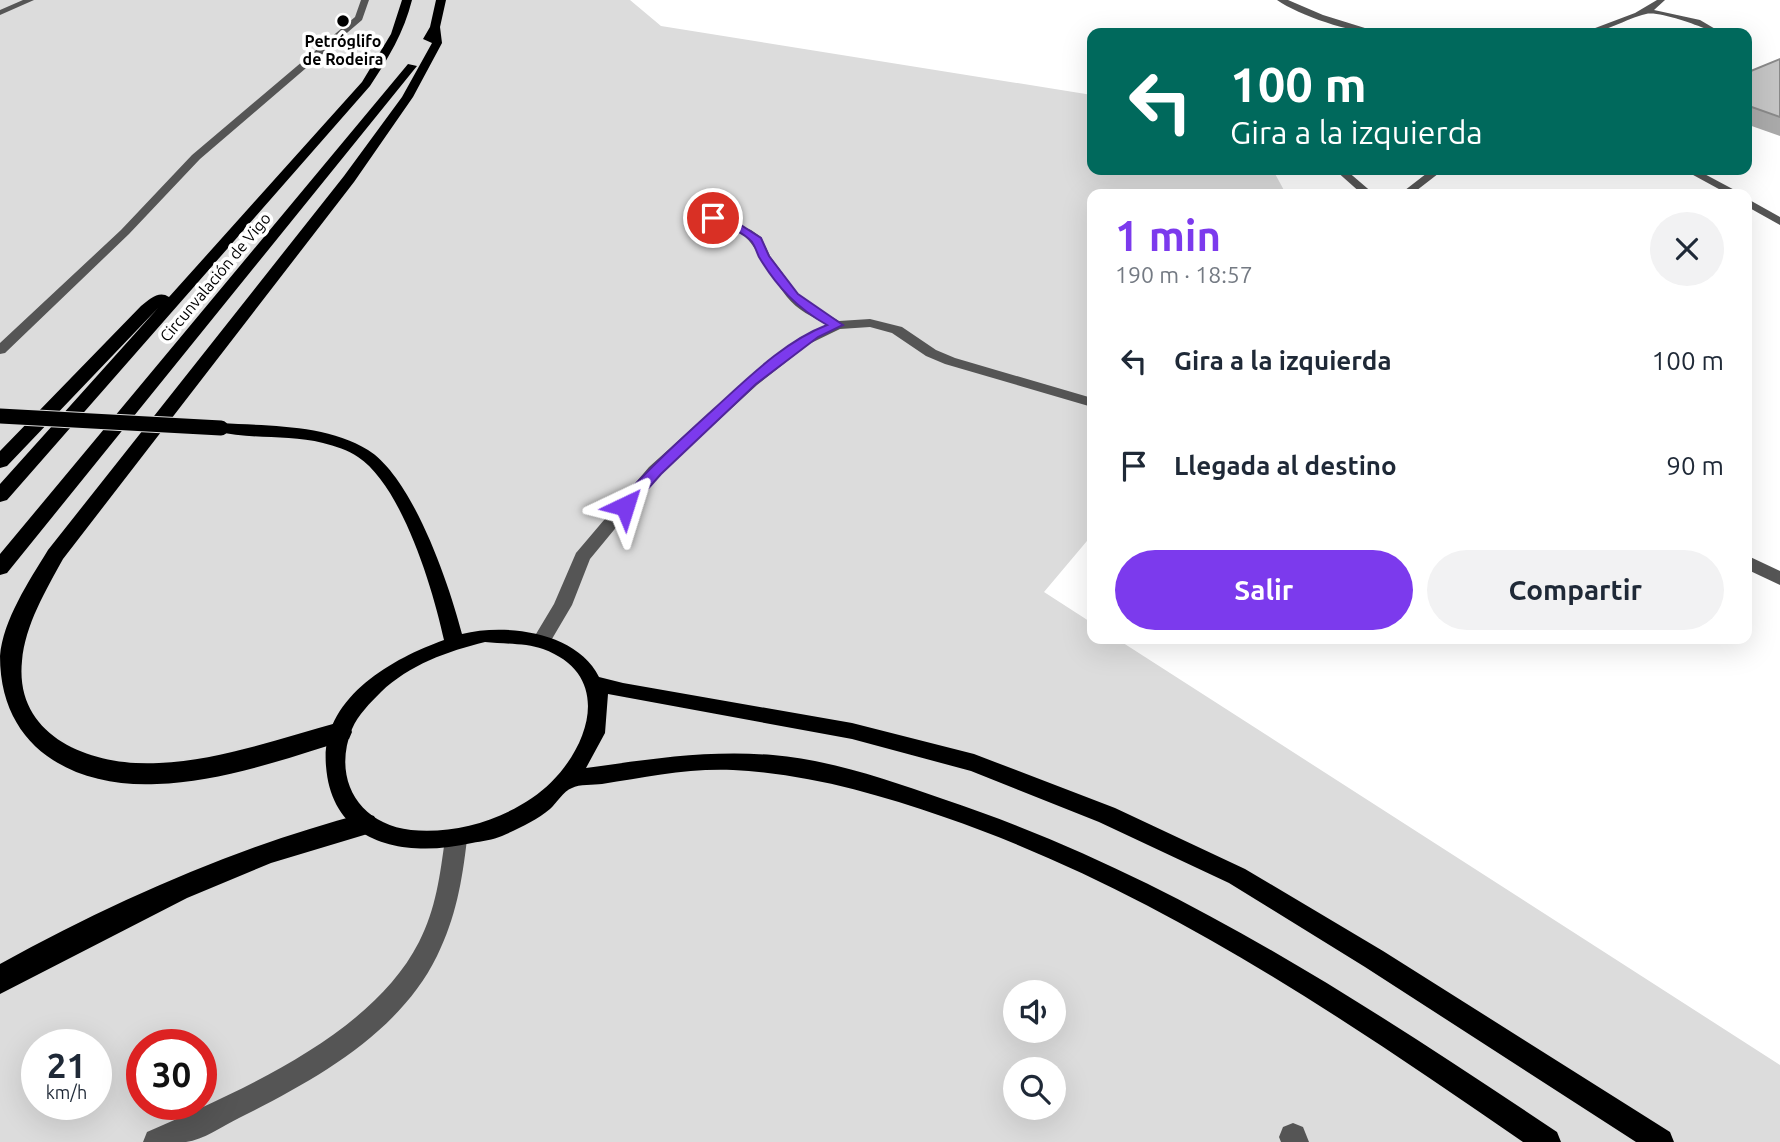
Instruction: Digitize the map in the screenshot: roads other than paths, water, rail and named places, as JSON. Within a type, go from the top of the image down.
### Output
[{"type":"highway","name":"Circunvalación de Vigo","points":[[0,496],[366,84],[391,47],[403,21],[407,0]]},
{"type":"highway","name":"Circunvalación de Vigo","points":[[0,568],[405,77],[435,27],[440,0]]},
{"type":"highway","points":[[340,732],[218,764],[184,770],[140,775],[106,772],[71,761],[35,739],[15,708],[9,687],[10,662],[33,596],[55,555],[385,128],[407,97],[437,43],[435,27]]},
{"type":"highway","points":[[0,462],[147,309],[198,273]]},
{"type":"highway","points":[[0,980],[95,925],[162,893],[272,849],[365,824]]},
{"type":"main road","points":[[0,416],[280,432],[325,440],[362,452],[384,470],[409,510],[454,641]]},
{"type":"main road","points":[[485,635],[514,635],[542,639],[565,650],[583,664],[595,683],[600,705],[597,730],[587,755],[569,779],[534,809],[510,823],[456,839],[422,841],[391,836],[365,824],[341,799],[333,766],[340,732],[358,702],[385,676],[418,655],[454,641],[485,635]]},
{"type":"main road","points":[[595,683],[623,691],[864,734],[974,763],[1107,816],[1237,876],[1374,959],[1660,1142]]},
{"type":"main road","points":[[569,779],[712,761],[777,764],[876,786],[965,813],[1073,856],[1178,906],[1288,970],[1547,1142]]},
{"type":"street","points":[[0,13],[30,0]]},
{"type":"street","points":[[0,350],[125,232],[196,157],[359,18],[365,0]]},
{"type":"street","points":[[1281,0],[1320,17],[1359,28]]},
{"type":"street","points":[[1599,28],[1650,11],[1661,0]]},
{"type":"street","points":[[1650,11],[1697,22],[1709,28]]},
{"type":"street","points":[[1346,175],[1362,189]]},
{"type":"street","points":[[1412,189],[1431,175]]},
{"type":"street","points":[[1699,175],[1726,189]]},
{"type":"street","points":[[1752,205],[1780,222]]},
{"type":"street","points":[[690,215],[713,218],[747,232],[757,240],[764,256],[793,297],[837,325]]},
{"type":"street","points":[[542,639],[563,605],[582,558],[656,470],[752,382],[814,334],[837,325],[860,322],[884,325],[950,361],[1087,402]]},
{"type":"street","points":[[1752,564],[1780,579]]},
{"type":"street","points":[[157,1142],[323,1058],[358,1033],[389,1005],[413,977],[432,946],[448,903],[456,861],[456,839]]},
{"type":"place","name":"Petróglifo de Rodeira","points":[[343,21]]}]
